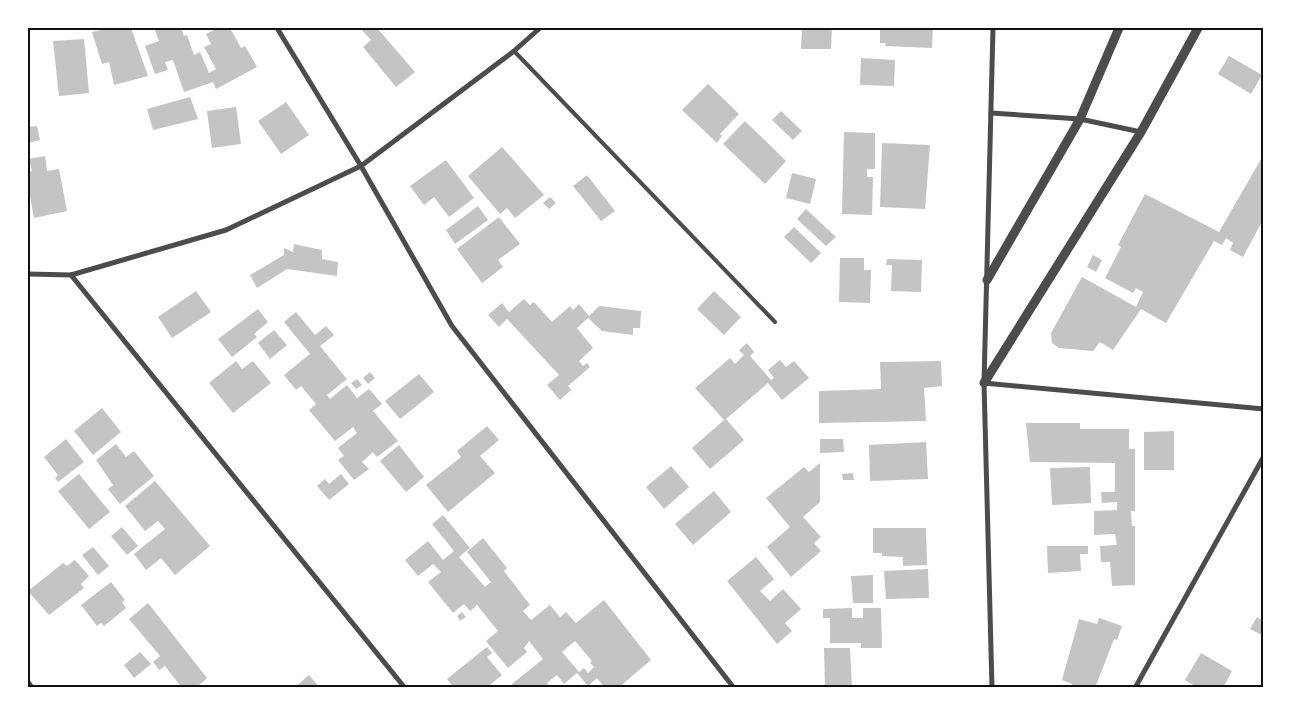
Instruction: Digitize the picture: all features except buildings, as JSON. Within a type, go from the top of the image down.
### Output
[{"type":"street","points":[[277,28],[361,166],[452,326],[734,688]]},
{"type":"street","points":[[28,274],[71,275],[226,230],[361,166],[514,50],[540,28]]},
{"type":"street","points":[[992,688],[984,383],[993,28]]},
{"type":"street","points":[[987,280],[1080,119],[1120,28]]},
{"type":"street","points":[[984,383],[1141,132],[1198,28]]},
{"type":"street","points":[[991,112],[1080,119],[1141,132]]},
{"type":"street","points":[[71,275],[405,688]]},
{"type":"street","points":[[984,383],[1264,409]]},
{"type":"street","points":[[1135,688],[1264,456]]},
{"type":"street","points":[[28,682],[32,688]]},
{"type":"lane","points":[[514,50],[775,322]]}]
